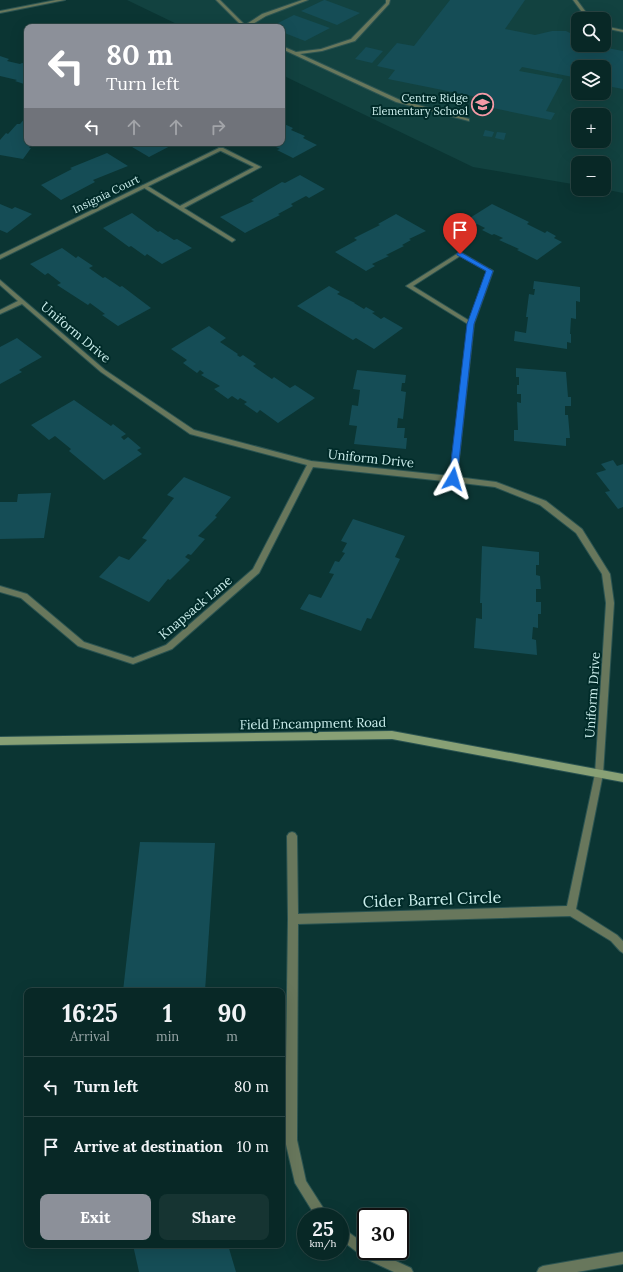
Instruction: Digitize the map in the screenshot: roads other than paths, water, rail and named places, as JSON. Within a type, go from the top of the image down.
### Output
[{"type":"street","points":[[0,12],[63,0]]},
{"type":"street","points":[[218,0],[242,24]]},
{"type":"street","points":[[250,24],[264,15],[306,0]]},
{"type":"street","points":[[295,53],[322,50],[353,40],[388,3],[388,0]]},
{"type":"street","points":[[575,0],[584,12]]},
{"type":"street","points":[[611,29],[623,32]]},
{"type":"street","points":[[285,48],[398,102],[467,120]]},
{"type":"street","name":"Insignia Court","points":[[0,257],[221,149],[258,167],[180,208]]},
{"type":"street","points":[[144,186],[232,240]]},
{"type":"street","points":[[453,479],[471,324],[490,271],[460,254],[409,286],[471,324]]},
{"type":"street","name":"Uniform Drive","points":[[0,282],[21,302],[103,371],[192,432],[311,464],[496,485],[543,503],[579,530],[606,574],[610,603],[599,774]]},
{"type":"street","points":[[0,312],[21,302]]},
{"type":"street","name":"Knapsack Lane","points":[[0,588],[24,596],[81,644],[134,661],[170,647],[256,571],[311,464]]},
{"type":"street","name":"Field Encampment Road","points":[[0,741],[392,735],[623,778]]},
{"type":"street","points":[[599,774],[571,911],[614,938],[623,948]]},
{"type":"street","points":[[292,836],[293,919],[291,1140],[301,1183],[317,1208]]},
{"type":"street","name":"Cider Barrel Circle","points":[[293,919],[571,911]]},
{"type":"street","points":[[349,1239],[370,1255],[407,1272]]},
{"type":"street","points":[[543,1272],[623,1258]]},
{"type":"place","name":"Centre Ridge Elementary School","points":[[483,104]]}]
